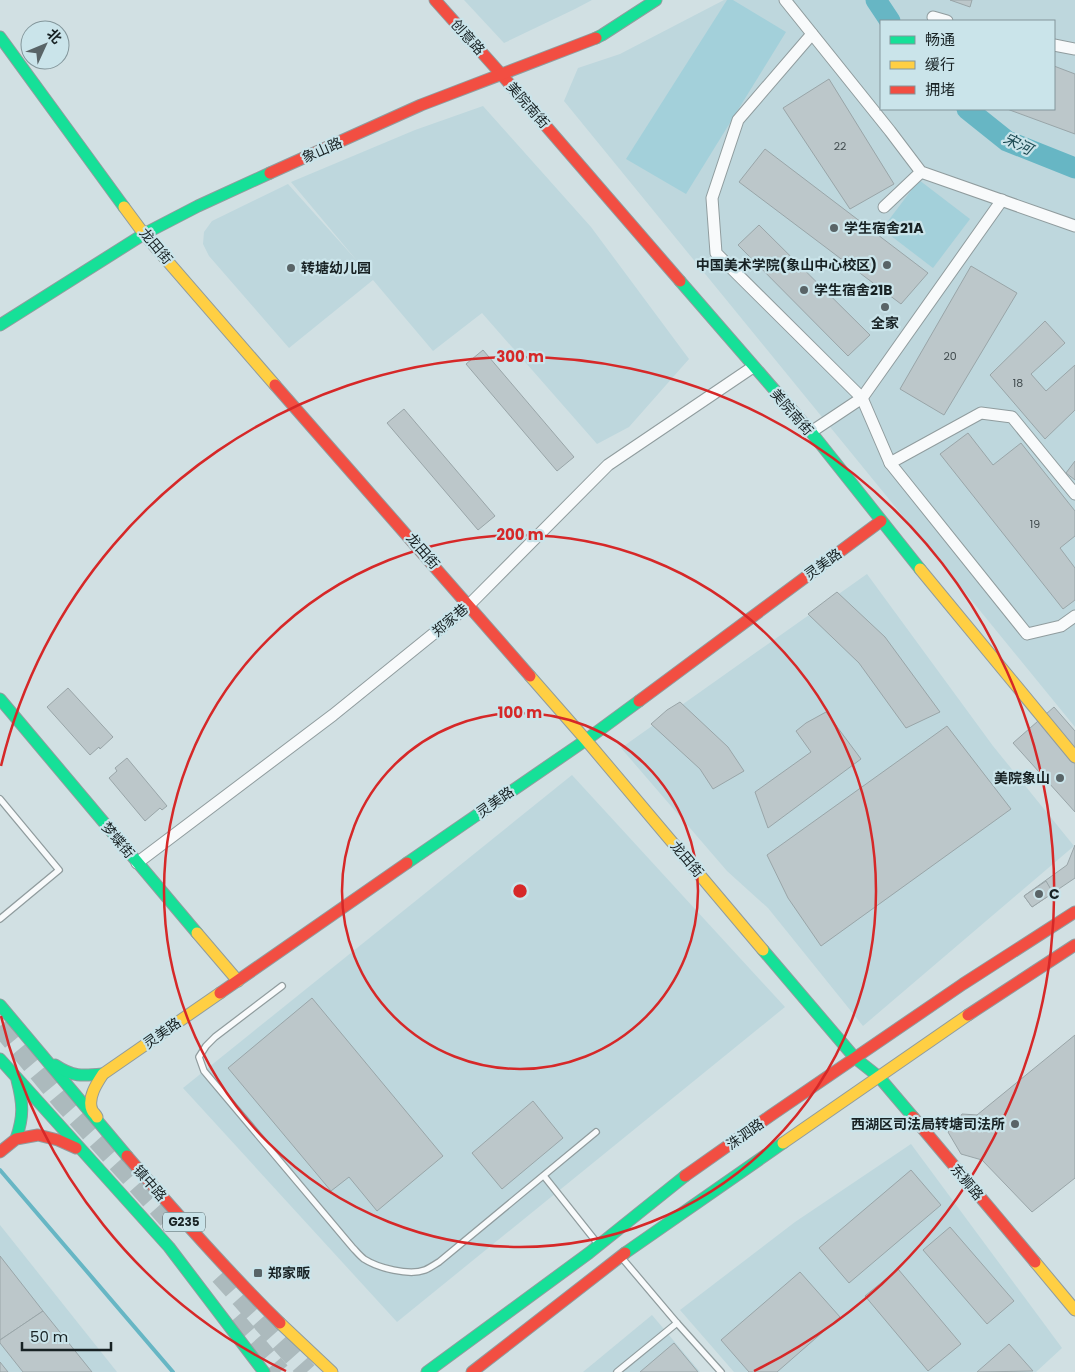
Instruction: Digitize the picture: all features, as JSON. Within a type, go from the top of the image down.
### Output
[{"type":"main road","name":"创意路","points":[[435,0],[501,74]]},
{"type":"main road","name":"象山路","points":[[0,325],[144,234],[198,206],[421,105],[602,36],[656,0]]},
{"type":"main road","name":"龙田街","points":[[0,37],[144,234],[586,740],[855,1058]]},
{"type":"main road","name":"美院南街","points":[[501,74],[811,432],[881,521],[1075,757]]},
{"type":"main road","name":"灵美路","points":[[104,1128],[92,1110],[92,1094],[103,1074],[586,740],[881,521]]},
{"type":"main road","name":"梦蝶街","points":[[0,699],[238,981]]},
{"type":"main road","name":"洙泗路","points":[[427,1372],[599,1245],[689,1174],[770,1116],[964,984],[1075,912]]},
{"type":"main road","name":"洙泗路","points":[[472,1372],[621,1257],[736,1174],[975,1010],[1075,945]]},
{"type":"main road","name":"镇中路","points":[[0,1005],[182,1219],[246,1289],[303,1347],[332,1372]]},
{"type":"main road","name":"镇中路","points":[[0,1058],[168,1247],[264,1372]]},
{"type":"main road","name":"东狮路","points":[[855,1058],[879,1077],[1075,1310]]},
{"type":"main road","points":[[48,1060],[68,1074],[82,1076],[103,1074]]},
{"type":"main road","points":[[16,1078],[24,1106],[16,1139]]},
{"type":"main road","points":[[0,1152],[16,1139],[38,1135],[58,1140],[81,1150]]},
{"type":"street","points":[[785,0],[921,172],[1075,226]]},
{"type":"street","points":[[933,17],[944,20]]},
{"type":"street","points":[[812,34],[738,120],[712,198],[716,253],[862,398],[890,463],[1026,634],[1061,626],[1075,616]]},
{"type":"street","points":[[1055,45],[1075,49]]},
{"type":"street","points":[[884,207],[921,172]]},
{"type":"street","points":[[811,432],[862,398],[1002,200]]},
{"type":"street","name":"郑家巷","points":[[137,863],[333,715],[469,605],[608,465],[754,367]]},
{"type":"street","points":[[890,463],[981,413],[1012,417],[1075,494]]},
{"type":"lane","points":[[0,799],[59,870],[0,919]]},
{"type":"lane","points":[[282,986],[214,1037],[199,1057],[204,1071],[363,1258],[375,1265],[391,1270],[408,1272],[423,1271],[439,1262],[596,1132]]},
{"type":"lane","points":[[544,1176],[599,1245]]},
{"type":"lane","points":[[621,1257],[721,1372]]},
{"type":"lane","points":[[617,1372],[677,1323]]},
{"type":"shaded area","points":[[464,0],[592,0],[504,43]]},
{"type":"shaded area","name":"中国美术学院(象山中心校区)","points":[[724,0],[1075,0],[1075,727],[564,101],[578,68],[620,54]]},
{"type":"shaded area","points":[[727,0],[733,0],[786,32],[686,194],[626,159]]},
{"type":"shaded area","points":[[483,106],[591,227],[689,359],[629,427],[597,444],[482,313],[433,351],[373,280],[289,348],[209,256],[203,244],[204,232],[212,221],[288,184],[358,262],[291,182],[415,130]]},
{"type":"shaded area","points":[[919,180],[970,219],[933,268],[882,229]]},
{"type":"shaded area","points":[[867,574],[993,746],[1074,846],[863,1026],[768,908],[727,871],[621,748]]},
{"type":"shaded area","points":[[572,775],[785,1007],[397,1322],[183,1088]]},
{"type":"shaded area","points":[[911,1144],[1062,1348],[1036,1372],[734,1372],[680,1310],[795,1222]]},
{"type":"shaded area","points":[[0,1225],[117,1372],[0,1372]]},
{"type":"shaded area","points":[[652,1315],[700,1372],[583,1372]]},
{"type":"building","points":[[950,0],[972,0],[970,7]]},
{"type":"building","points":[[1055,66],[1075,74],[1075,134],[1010,110],[1055,110]]},
{"type":"building","points":[[829,79],[894,184],[850,209],[783,108]]},
{"type":"building","name":"学生宿舍21A","points":[[765,149],[928,273],[901,304],[739,182]]},
{"type":"building","name":"学生宿舍21B","points":[[759,225],[870,335],[848,356],[738,245]]},
{"type":"building","points":[[971,266],[1017,293],[944,415],[900,389]]},
{"type":"building","points":[[1045,321],[1065,343],[1031,374],[1046,391],[1075,365],[1075,410],[1045,439],[990,375]]},
{"type":"building","points":[[483,350],[574,457],[557,471],[466,364]]},
{"type":"building","points":[[404,409],[495,516],[478,530],[387,423]]},
{"type":"building","points":[[968,433],[993,465],[1021,443],[1075,511],[1075,536],[1060,548],[1075,568],[1075,600],[1063,609],[940,454]]},
{"type":"building","points":[[1075,461],[1075,480],[1066,473]]},
{"type":"building","points":[[837,592],[885,637],[940,712],[906,728],[859,663],[808,614]]},
{"type":"building","points":[[68,688],[113,737],[90,755],[47,707]]},
{"type":"building","points":[[680,702],[728,747],[744,771],[713,789],[700,769],[651,724]]},
{"type":"building","name":"美院象山","points":[[1054,707],[1075,731],[1075,812],[1013,743]]},
{"type":"building","points":[[826,712],[861,759],[768,828],[755,792],[811,752],[796,731]]},
{"type":"building","points":[[947,726],[1011,809],[821,946],[788,898],[767,855]]},
{"type":"building","points":[[127,758],[167,806],[162,810],[160,808],[145,821],[109,778],[117,771],[115,768]]},
{"type":"building","points":[[1075,845],[1075,878],[1032,907],[1024,896],[1067,865]]},
{"type":"building","name":"C","points":[[1046,881],[1053,893],[1032,907],[1024,896]]},
{"type":"building","points":[[312,998],[443,1156],[377,1211],[349,1177],[331,1191],[228,1068]]},
{"type":"building","name":"西湖区司法局转塘司法所","points":[[1075,1035],[1075,1178],[1032,1212],[982,1160],[961,1154],[948,1132],[962,1114],[977,1115]]},
{"type":"building","points":[[533,1101],[563,1138],[502,1189],[472,1153]]},
{"type":"building","points":[[911,1170],[941,1205],[849,1283],[819,1248]]},
{"type":"building","points":[[950,1227],[1014,1301],[987,1324],[923,1250]]},
{"type":"building","points":[[0,1256],[43,1311],[0,1340]]},
{"type":"building","points":[[898,1269],[961,1344],[928,1371],[865,1296]]},
{"type":"building","points":[[800,1272],[840,1317],[777,1372],[749,1372],[721,1340]]},
{"type":"building","points":[[43,1311],[92,1372],[23,1372],[0,1343],[0,1340]]},
{"type":"building","points":[[674,1343],[698,1372],[640,1372]]},
{"type":"building","points":[[1009,1344],[1033,1371],[977,1372]]},
{"type":"building","points":[[0,1362],[8,1372],[0,1372]]},
{"type":"waterway","name":"宋河","points":[[876,0],[889,20]]},
{"type":"waterway","name":"宋河","points":[[968,110],[1007,141],[1075,168]]},
{"type":"waterway","points":[[0,1170],[173,1372]]},
{"type":"tunnel","points":[[0,1026],[63,1102],[168,1219]]},
{"type":"tunnel","points":[[220,1275],[307,1372]]},
{"type":"tunnel","points":[[234,1319],[280,1372]]},
{"type":"traffic: fast","points":[[596,38],[656,0]]},
{"type":"traffic: fast","points":[[0,37],[124,207]]},
{"type":"traffic: fast","points":[[0,325],[144,234],[198,206],[270,173]]},
{"type":"traffic: fast","points":[[680,281],[811,432],[920,569]]},
{"type":"traffic: fast","points":[[0,699],[197,933]]},
{"type":"traffic: fast","points":[[407,863],[586,740],[639,701]]},
{"type":"traffic: fast","points":[[763,950],[855,1058],[879,1077],[913,1117]]},
{"type":"traffic: fast","points":[[0,1005],[127,1156]]},
{"type":"traffic: fast","points":[[0,1059],[169,1247],[264,1372]]},
{"type":"traffic: fast","points":[[55,1065],[67,1072],[78,1075],[103,1074]]},
{"type":"traffic: fast","points":[[16,1139],[22,1110],[17,1080]]},
{"type":"traffic: fast","points":[[625,1253],[783,1143]]},
{"type":"traffic: fast","points":[[427,1372],[589,1253],[685,1176]]},
{"type":"traffic: slow","points":[[124,207],[144,234],[275,385]]},
{"type":"traffic: slow","points":[[920,569],[1075,757]]},
{"type":"traffic: slow","points":[[530,676],[763,950]]},
{"type":"traffic: slow","points":[[197,933],[238,981]]},
{"type":"traffic: slow","points":[[97,1117],[92,1110],[91,1101],[93,1091],[103,1074],[220,993]]},
{"type":"traffic: slow","points":[[783,1143],[968,1015]]},
{"type":"traffic: slow","points":[[1035,1262],[1075,1310]]},
{"type":"traffic: slow","points":[[280,1323],[332,1372]]},
{"type":"traffic: jam","points":[[435,0],[680,281]]},
{"type":"traffic: jam","points":[[270,173],[421,105],[596,38]]},
{"type":"traffic: jam","points":[[275,385],[530,676]]},
{"type":"traffic: jam","points":[[639,701],[881,521]]},
{"type":"traffic: jam","points":[[220,993],[407,863]]},
{"type":"traffic: jam","points":[[685,1176],[963,984],[1075,912]]},
{"type":"traffic: jam","points":[[968,1015],[1075,945]]},
{"type":"traffic: jam","points":[[913,1117],[1035,1262]]},
{"type":"traffic: jam","points":[[0,1152],[16,1139],[38,1135],[58,1140],[76,1148]]},
{"type":"traffic: jam","points":[[127,1156],[240,1283],[280,1323]]},
{"type":"traffic: jam","points":[[472,1372],[625,1253]]},
{"type":"place","name":"学生宿舍21A","points":[[834,228]]},
{"type":"place","name":"中国美术学院(象山中心校区)","points":[[887,265]]},
{"type":"place","name":"转塘幼儿园","points":[[291,268]]},
{"type":"place","name":"学生宿舍21B","points":[[804,290]]},
{"type":"place","name":"全家","points":[[885,307]]},
{"type":"place","name":"美院象山","points":[[1060,778]]},
{"type":"place","name":"C","points":[[1039,894]]},
{"type":"place","name":"西湖区司法局转塘司法所","points":[[1015,1124]]},
{"type":"place","name":"郑家畈","points":[[258,1273]]}]
